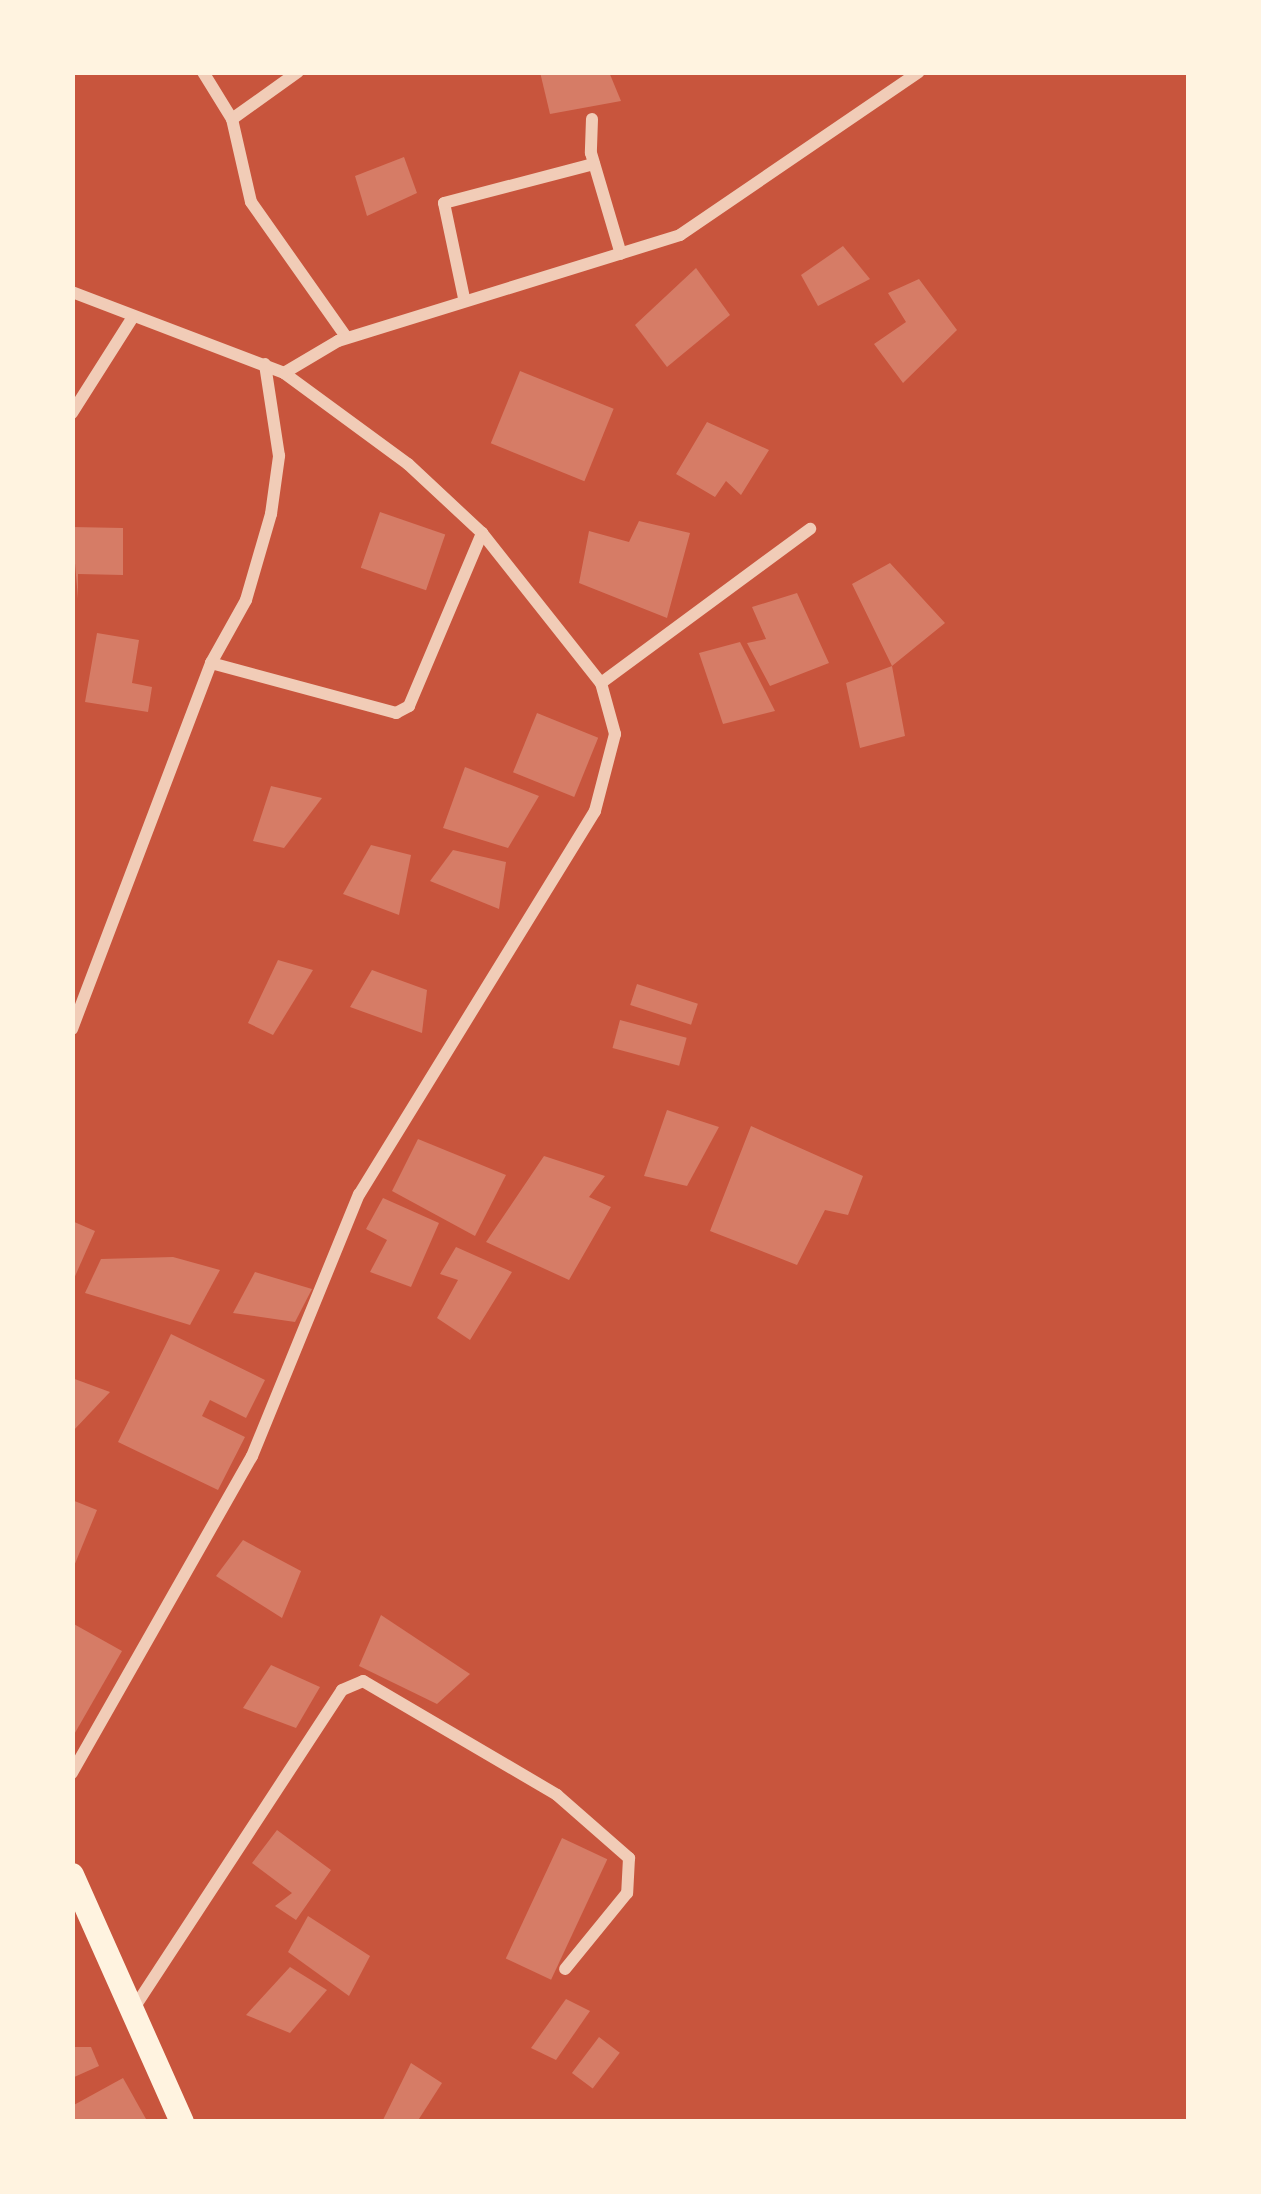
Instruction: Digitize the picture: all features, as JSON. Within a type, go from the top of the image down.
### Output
[{"type":"main road","points":[[72,1875],[182,2122]]},
{"type":"street","points":[[203,72],[232,119],[251,202],[343,339]]},
{"type":"street","points":[[232,119],[298,72]]},
{"type":"street","points":[[284,373],[305,355],[343,339],[680,235],[919,72]]},
{"type":"street","points":[[592,119],[594,164],[621,254]]},
{"type":"street","points":[[464,298],[444,202],[594,164]]},
{"type":"street","points":[[72,292],[284,373],[482,533],[601,683],[615,734],[595,811],[359,1194],[252,1456],[72,1773]]},
{"type":"street","points":[[72,413],[133,316]]},
{"type":"street","points":[[72,1029],[211,663],[247,599],[272,514],[279,456],[265,364]]},
{"type":"street","points":[[601,683],[810,530]]},
{"type":"street","points":[[211,663],[396,713],[410,706],[482,533]]},
{"type":"street","points":[[133,2008],[342,1690],[363,1681],[557,1795],[629,1858],[627,1893],[565,1969]]},
{"type":"building","points":[[540,72],[609,72],[621,101],[550,114]]},
{"type":"building","points":[[404,157],[417,193],[367,216],[355,176]]},
{"type":"building","points":[[843,246],[870,279],[818,306],[801,275]]},
{"type":"building","points":[[696,268],[730,315],[667,367],[635,325]]},
{"type":"building","points":[[919,279],[957,330],[903,383],[874,344],[906,322],[888,293]]},
{"type":"building","points":[[520,371],[614,409],[584,481],[491,443]]},
{"type":"building","points":[[707,422],[769,450],[741,495],[726,481],[715,497],[676,474]]},
{"type":"building","points":[[380,512],[445,534],[426,590],[361,568]]},
{"type":"building","points":[[639,521],[690,533],[667,618],[579,583],[589,531],[629,542]]},
{"type":"building","points":[[72,527],[123,528],[123,575],[78,574],[78,599]]},
{"type":"building","points":[[890,563],[945,623],[892,666],[852,584]]},
{"type":"building","points":[[797,593],[829,663],[770,686],[747,643],[766,639],[752,607]]},
{"type":"building","points":[[97,633],[139,640],[132,683],[152,687],[148,712],[85,702]]},
{"type":"building","points":[[740,642],[775,711],[723,724],[699,653]]},
{"type":"building","points":[[892,666],[905,736],[860,748],[846,683]]},
{"type":"building","points":[[537,713],[598,738],[574,797],[513,772]]},
{"type":"building","points":[[465,767],[539,796],[508,848],[443,828]]},
{"type":"building","points":[[271,786],[322,798],[284,848],[253,841]]},
{"type":"building","points":[[371,845],[411,855],[399,915],[343,894]]},
{"type":"building","points":[[453,850],[506,862],[499,909],[430,881]]},
{"type":"building","points":[[278,960],[313,970],[273,1035],[248,1023]]},
{"type":"building","points":[[372,970],[427,990],[422,1033],[350,1007]]},
{"type":"building","points":[[637,984],[698,1004],[691,1025],[630,1005]]},
{"type":"building","points":[[620,1020],[687,1038],[679,1066],[612,1048]]},
{"type":"building","points":[[667,1110],[719,1127],[687,1186],[644,1176]]},
{"type":"building","points":[[751,1126],[863,1176],[848,1215],[825,1210],[797,1265],[710,1231]]},
{"type":"building","points":[[418,1139],[506,1175],[475,1236],[392,1191]]},
{"type":"building","points":[[544,1156],[605,1176],[589,1197],[611,1207],[569,1280],[486,1242]]},
{"type":"building","points":[[383,1198],[439,1223],[411,1287],[370,1272],[387,1240],[366,1229]]},
{"type":"building","points":[[72,1221],[95,1231],[72,1283]]},
{"type":"building","points":[[456,1247],[512,1272],[470,1340],[437,1318],[458,1280],[440,1274]]},
{"type":"building","points":[[173,1257],[220,1270],[190,1325],[85,1293],[101,1259]]},
{"type":"building","points":[[255,1272],[312,1289],[295,1322],[233,1313]]},
{"type":"building","points":[[171,1334],[265,1380],[246,1418],[210,1400],[202,1416],[245,1437],[218,1490],[118,1442]]},
{"type":"building","points":[[72,1378],[110,1392],[72,1432]]},
{"type":"building","points":[[72,1500],[97,1510],[72,1571]]},
{"type":"building","points":[[243,1540],[301,1571],[282,1618],[216,1576]]},
{"type":"building","points":[[381,1615],[470,1674],[437,1704],[359,1666]]},
{"type":"building","points":[[72,1623],[122,1651],[72,1738]]},
{"type":"building","points":[[271,1665],[320,1687],[296,1728],[243,1708]]},
{"type":"building","points":[[277,1830],[331,1870],[296,1920],[275,1906],[292,1893],[252,1863]]},
{"type":"building","points":[[562,1838],[607,1859],[551,1980],[506,1959]]},
{"type":"building","points":[[308,1916],[370,1956],[349,1996],[288,1952]]},
{"type":"building","points":[[290,1967],[327,1990],[290,2033],[246,2015]]},
{"type":"building","points":[[566,1999],[590,2011],[556,2060],[531,2048]]},
{"type":"building","points":[[599,2037],[620,2053],[593,2089],[572,2073]]},
{"type":"building","points":[[72,2047],[91,2047],[99,2066],[72,2078]]},
{"type":"building","points":[[411,2063],[442,2083],[417,2122],[382,2122]]},
{"type":"building","points":[[123,2078],[146,2119],[72,2122],[72,2106]]}]
